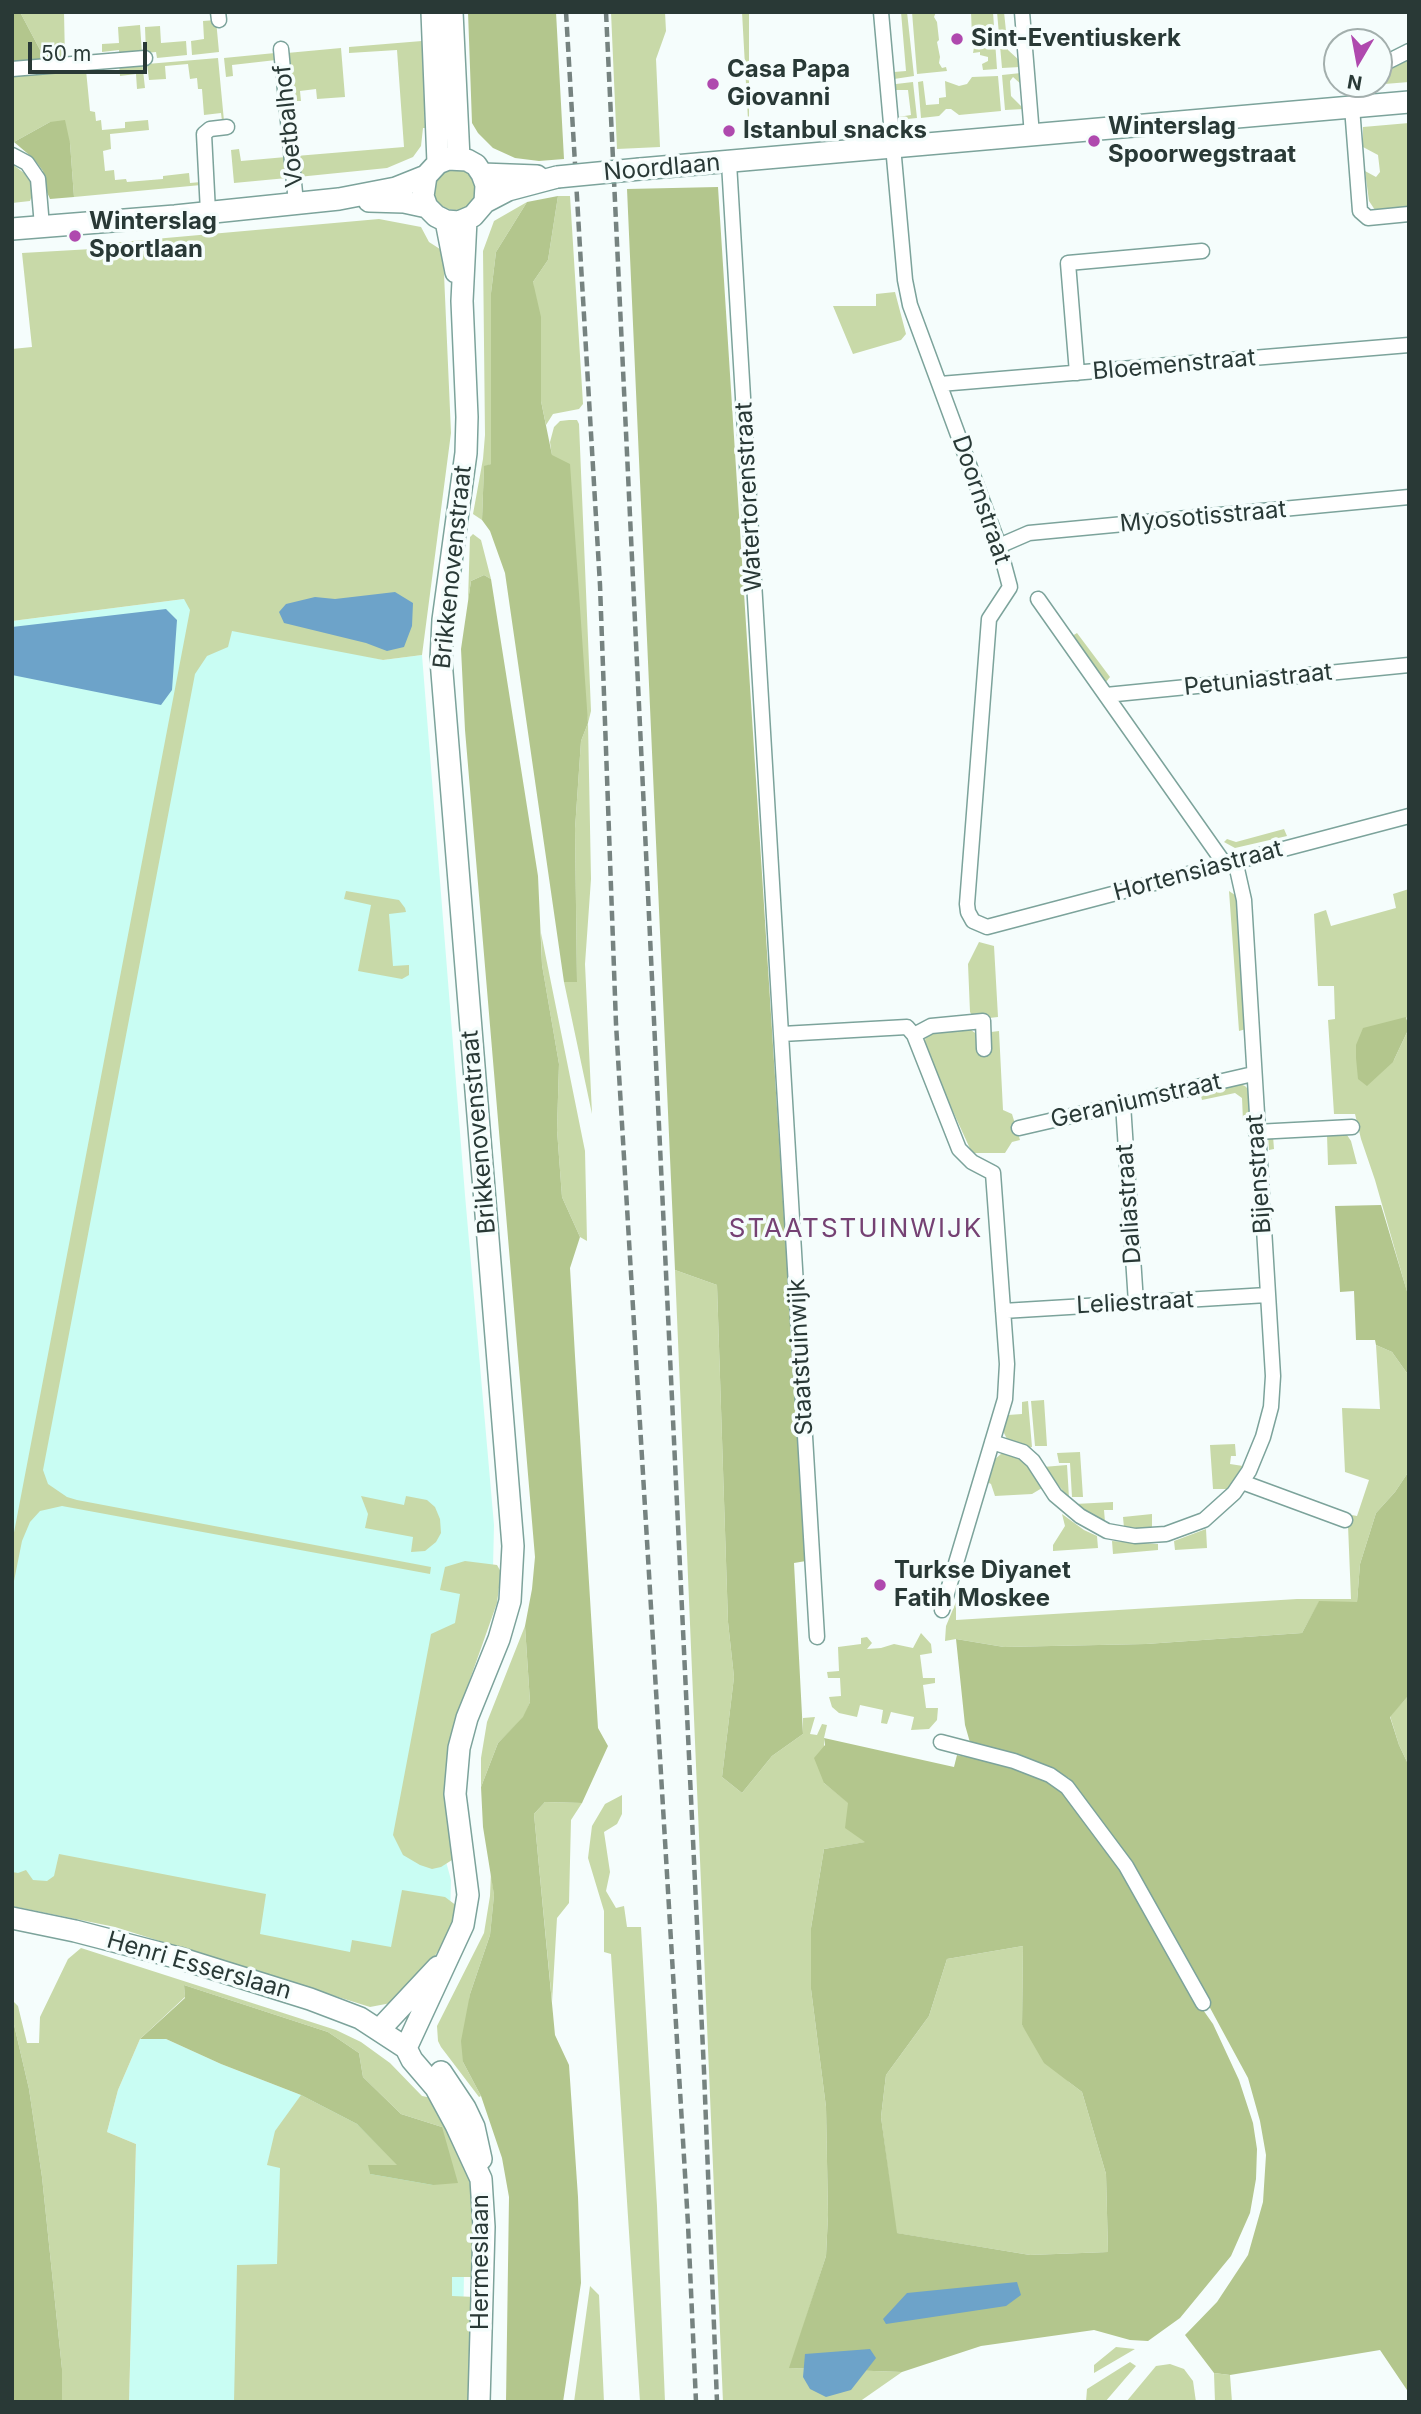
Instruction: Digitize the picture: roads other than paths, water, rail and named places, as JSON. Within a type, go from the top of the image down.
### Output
[{"type":"street","points":[[432,12],[441,166]]},
{"type":"street","points":[[452,12],[441,166],[423,196],[427,207],[436,216],[456,220]]},
{"type":"street","name":"Doornstraat","points":[[881,12],[909,305],[999,545],[1010,587],[989,619],[967,904],[973,921],[987,926]]},
{"type":"street","points":[[1022,12],[1032,135]]},
{"type":"street","name":"Voetbalhof","points":[[281,49],[296,203]]},
{"type":"street","points":[[1393,59],[1409,51]]},
{"type":"street","points":[[12,69],[145,58]]},
{"type":"street","name":"Noordlaan","points":[[482,174],[557,177],[1409,102]]},
{"type":"street","points":[[1352,107],[1360,211],[1368,218],[1409,214]]},
{"type":"street","points":[[208,212],[204,134],[209,129],[227,127]]},
{"type":"street","points":[[12,155],[27,163],[38,179],[41,226]]},
{"type":"street","name":"Watertorenstraat","points":[[729,163],[769,831]]},
{"type":"street","points":[[12,229],[339,199],[396,188],[441,166],[477,165],[486,185],[485,202]]},
{"type":"street","name":"Noordlaan","points":[[456,220],[508,190],[557,177]]},
{"type":"street","points":[[339,199],[404,202],[427,207]]},
{"type":"street","name":"Brikkenovenstraat","points":[[406,2048],[463,1925],[468,1895],[456,1794],[459,1748],[470,1707],[499,1639],[510,1601],[513,1546],[440,660],[466,453],[467,416],[456,220]]},
{"type":"street","points":[[1077,373],[1068,263],[1202,251]]},
{"type":"street","name":"Bloemenstraat","points":[[940,384],[1409,345]]},
{"type":"street","name":"Myosotisstraat","points":[[999,545],[1029,533],[1409,497]]},
{"type":"street","name":"Bijenstraat","points":[[992,1442],[1023,1452],[1055,1496],[1080,1516],[1107,1531],[1135,1536],[1166,1534],[1203,1520],[1230,1499],[1242,1482],[1263,1437],[1271,1408],[1273,1376],[1256,1132],[1244,900],[1230,862],[1038,599]]},
{"type":"street","name":"Petuniastraat","points":[[1107,695],[1409,665]]},
{"type":"street","name":"Hortensiastraat","points":[[987,926],[1409,816]]},
{"type":"street","name":"Staatstuinwijk","points":[[769,831],[817,1637]]},
{"type":"street","points":[[914,1035],[930,1026],[983,1021],[984,1049]]},
{"type":"street","points":[[782,1034],[906,1027],[914,1035],[959,1149],[972,1162],[993,1173],[1007,1364],[1005,1399],[942,1610]]},
{"type":"street","name":"Geraniumstraat","points":[[1019,1129],[1253,1074]]},
{"type":"street","name":"Daliastraat","points":[[1123,1104],[1136,1303]]},
{"type":"street","points":[[1256,1132],[1352,1128]]},
{"type":"street","name":"Leliestraat","points":[[1003,1311],[1267,1295]]},
{"type":"street","points":[[1242,1482],[1345,1520]]},
{"type":"street","points":[[941,1742],[1014,1761],[1050,1775],[1066,1787],[1080,1802],[1126,1867],[1203,2003]]},
{"type":"street","name":"Henri Esserslaan","points":[[12,1918],[179,1958],[310,1999],[360,2018],[380,2029]]},
{"type":"street","name":"Brikkenovenstraat","points":[[380,2029],[452,1951]]},
{"type":"street","points":[[380,2029],[406,2048]]},
{"type":"street","name":"Hermeslaan","points":[[406,2048],[423,2052],[440,2070],[465,2108],[474,2127],[481,2155],[484,2227],[479,2402]]},
{"type":"water","points":[[395,592],[413,603],[412,626],[404,647],[387,651],[366,643],[284,623],[279,612],[286,604],[315,597],[335,599]]},
{"type":"water","points":[[166,609],[177,620],[172,690],[161,705],[12,675],[12,627]]},
{"type":"water","points":[[1017,2282],[1021,2295],[1006,2306],[886,2324],[883,2319],[907,2293]]},
{"type":"water","points":[[870,2349],[876,2358],[851,2390],[826,2397],[810,2389],[803,2377],[805,2354]]},
{"type":"railway","points":[[566,12],[600,585],[616,1024],[688,2224],[696,2402]]},
{"type":"railway","points":[[606,12],[704,2071],[717,2402]]},
{"type":"place","name":"Sint-Eventiuskerk","points":[[957,39]]},
{"type":"place","name":"Casa Papa Giovanni","points":[[713,84]]},
{"type":"place","name":"Istanbul snacks","points":[[729,131]]},
{"type":"place","name":"Winterslag Spoorwegstraat","points":[[1094,141]]},
{"type":"place","name":"Winterslag Sportlaan","points":[[75,236]]},
{"type":"place","name":"Turkse Diyanet Fatih Moskee","points":[[880,1585]]},
{"type":"district","name":"STAATSTUINWIJK","points":[[856,1229]]}]
